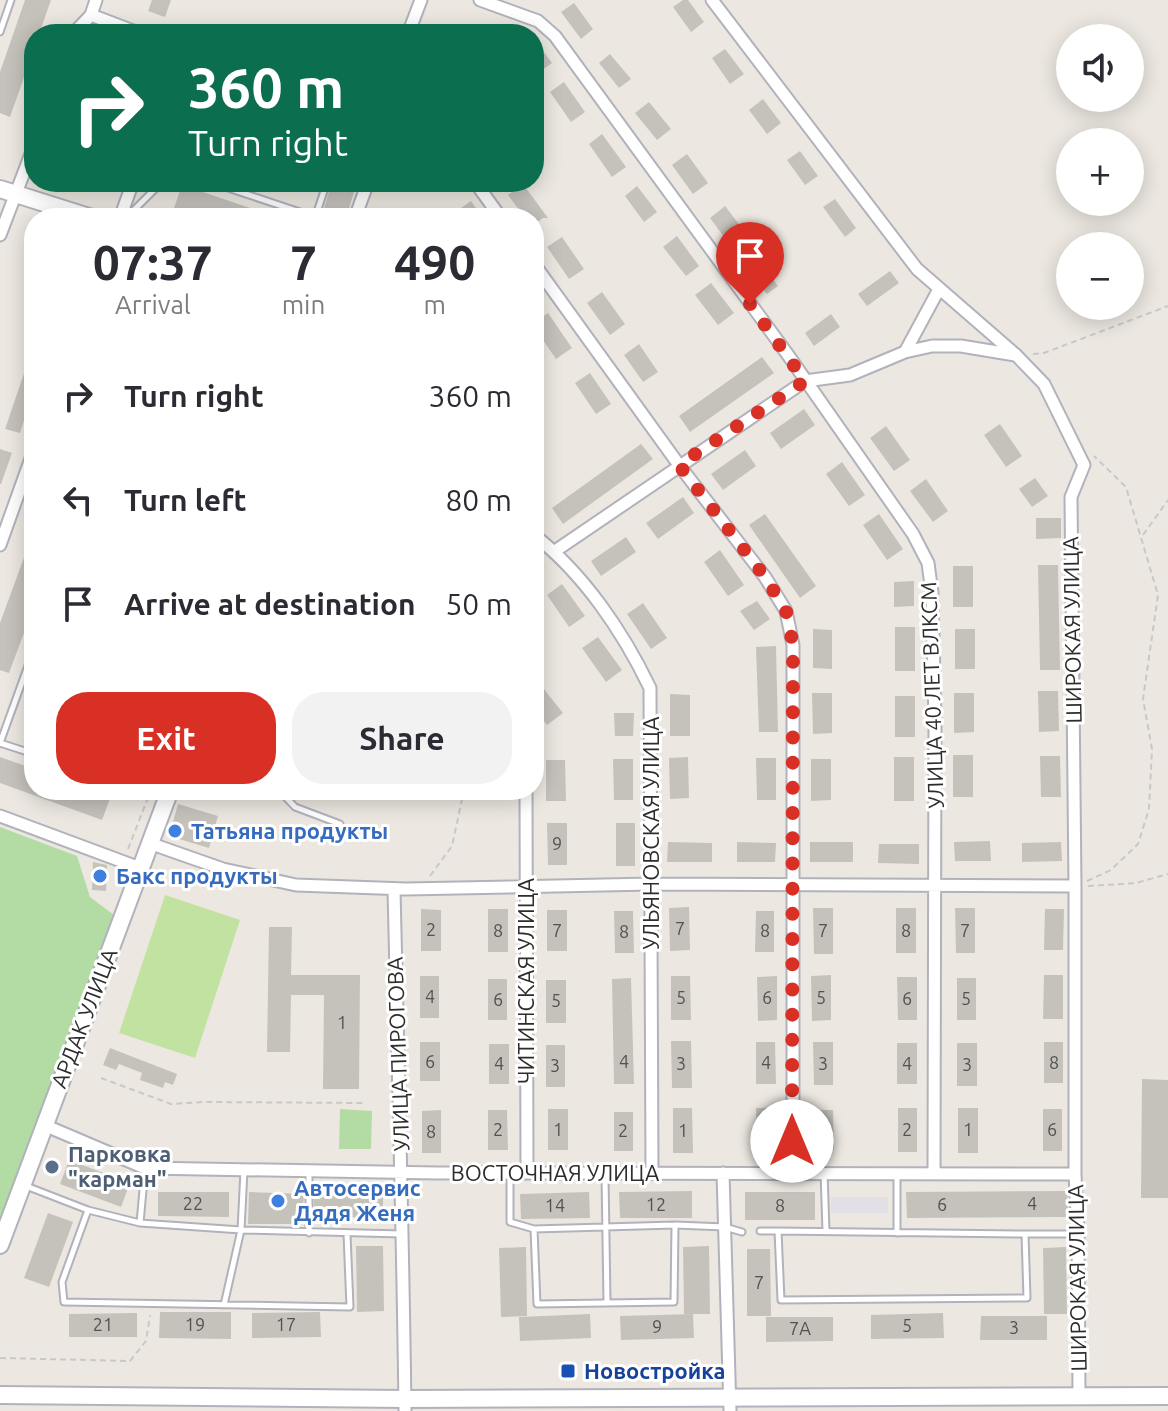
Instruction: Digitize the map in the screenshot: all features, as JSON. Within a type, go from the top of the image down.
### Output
[{"type":"main road","points":[[0,189],[59,208]]},
{"type":"main road","name":"АРДАК УЛИЦА","points":[[0,1245],[166,800]]},
{"type":"main road","points":[[0,1395],[405,1405],[730,1404],[1168,1396]]},
{"type":"street","points":[[82,24],[91,15],[96,0]]},
{"type":"street","points":[[412,24],[421,0]]},
{"type":"street","name":"УЛИЦА 40 ЛЕТ ВЛКСМ","points":[[480,0],[541,24]]},
{"type":"street","name":"ШИРОКАЯ УЛИЦА","points":[[712,0],[917,269],[1016,355],[1044,384],[1084,465],[1071,497],[1079,1397]]},
{"type":"street","points":[[91,15],[115,24]]},
{"type":"street","name":"УЛИЦА 40 ЛЕТ ВЛКСМ","points":[[544,26],[555,36],[805,381],[913,534],[928,563],[932,593],[935,722],[934,1172]]},
{"type":"street","points":[[0,235],[24,175]]},
{"type":"street","points":[[544,278],[679,465],[765,577],[786,611],[793,645],[793,1172]]},
{"type":"street","points":[[905,352],[939,289]]},
{"type":"street","points":[[555,551],[805,381],[850,375],[905,352],[932,346],[961,346],[1016,355]]},
{"type":"street","points":[[0,545],[24,478]]},
{"type":"street","name":"УЛЬЯНОВСКАЯ УЛИЦА","points":[[544,543],[555,551],[598,603],[632,650],[650,688],[652,1172]]},
{"type":"street","name":"ЧИТИНСКАЯ УЛИЦА","points":[[526,800],[527,1171]]},
{"type":"street","points":[[0,816],[140,868]]},
{"type":"street","points":[[149,843],[223,869],[296,885],[394,889],[651,884],[1075,886]]},
{"type":"street","name":"УЛИЦА ПИРОГОВА","points":[[394,889],[405,1405]]},
{"type":"street","name":"ВОСТОЧНАЯ УЛИЦА","points":[[44,1125],[145,1168],[402,1173],[1075,1174]]},
{"type":"street","points":[[723,1173],[730,1404]]},
{"type":"lane","points":[[0,32],[11,0]]},
{"type":"lane","points":[[134,208],[151,192]]},
{"type":"lane","points":[[240,192],[288,208]]},
{"type":"lane","points":[[24,677],[0,743],[24,751]]},
{"type":"lane","points":[[288,800],[295,807],[340,824]]},
{"type":"lane","points":[[140,1223],[145,1168]]},
{"type":"lane","points":[[224,1305],[241,1230],[244,1170]]},
{"type":"lane","points":[[309,1171],[309,1233]]},
{"type":"lane","points":[[510,1172],[510,1222],[534,1229],[675,1225],[725,1227],[742,1232]]},
{"type":"lane","points":[[824,1172],[826,1231]]},
{"type":"lane","points":[[605,1173],[607,1302]]},
{"type":"lane","points":[[897,1173],[897,1233]]},
{"type":"lane","points":[[21,1185],[88,1210],[140,1223],[309,1233],[402,1234]]},
{"type":"lane","points":[[88,1210],[62,1282],[64,1302],[350,1307],[347,1234]]},
{"type":"lane","points":[[534,1229],[537,1304],[674,1302],[675,1225]]},
{"type":"lane","points":[[760,1231],[1078,1234]]},
{"type":"lane","points":[[778,1231],[781,1300],[1027,1298],[1025,1234]]},
{"type":"path","points":[[1016,355],[1044,353],[1168,306]]},
{"type":"path","points":[[1075,886],[1111,870],[1138,844],[1149,809],[1152,749],[1143,699],[1158,595],[1126,487],[1090,452]]},
{"type":"path","points":[[1142,536],[1168,500]]},
{"type":"path","points":[[123,862],[147,800]]},
{"type":"path","points":[[418,889],[452,846],[462,800]]},
{"type":"path","points":[[1075,886],[1136,883],[1168,874]]},
{"type":"path","points":[[101,1078],[171,1104],[364,1103]]},
{"type":"path","points":[[0,1358],[130,1361],[146,1341],[152,1304]]},
{"type":"shaded area","points":[[831,1197],[888,1197],[888,1213],[831,1213]]},
{"type":"green space","points":[[0,827],[77,856],[90,897],[114,915],[0,1220]]},
{"type":"green space","points":[[165,895],[240,920],[195,1058],[119,1033]]},
{"type":"green space","points":[[340,1109],[372,1111],[371,1149],[339,1149]]},
{"type":"building","points":[[25,0],[51,0],[43,24],[24,24],[24,77],[10,117],[0,113],[0,72]]},
{"type":"building","points":[[152,0],[171,0],[165,17],[148,11]]},
{"type":"building","points":[[688,0],[704,22],[691,32],[673,7]]},
{"type":"building","points":[[574,3],[593,29],[581,39],[561,12]]},
{"type":"building","points":[[725,49],[744,74],[730,84],[712,58]]},
{"type":"building","points":[[544,52],[552,63],[544,69]]},
{"type":"building","points":[[610,54],[631,79],[619,88],[599,63]]},
{"type":"building","points":[[564,82],[585,112],[571,122],[550,92]]},
{"type":"building","points":[[763,99],[781,123],[767,134],[749,110]]},
{"type":"building","points":[[649,102],[671,129],[657,140],[635,113]]},
{"type":"building","points":[[602,134],[626,167],[612,177],[589,144]]},
{"type":"building","points":[[800,151],[818,176],[805,185],[787,160]]},
{"type":"building","points":[[687,154],[708,183],[693,194],[672,165]]},
{"type":"building","points":[[637,186],[657,212],[644,222],[625,196]]},
{"type":"building","points":[[180,192],[203,192],[250,208],[174,208]]},
{"type":"building","points":[[329,192],[354,192],[349,208],[324,208]]},
{"type":"building","points":[[529,192],[541,208],[518,208],[508,195]]},
{"type":"building","points":[[835,199],[856,228],[845,237],[823,207]]},
{"type":"building","points":[[471,201],[476,208],[461,208]]},
{"type":"building","points":[[725,206],[748,236],[732,248],[710,218]]},
{"type":"building","points":[[677,236],[699,266],[686,276],[663,247]]},
{"type":"building","points":[[562,237],[584,269],[569,279],[547,247]]},
{"type":"building","points":[[759,261],[778,286],[767,294],[748,269]]},
{"type":"building","points":[[890,271],[899,283],[867,306],[858,294]]},
{"type":"building","points":[[711,283],[734,313],[718,325],[695,295]]},
{"type":"building","points":[[602,292],[625,324],[610,335],[587,303]]},
{"type":"building","points":[[548,313],[572,348],[556,359],[544,342],[544,316]]},
{"type":"building","points":[[831,314],[840,327],[814,346],[805,333]]},
{"type":"building","points":[[639,344],[658,372],[643,382],[624,355]]},
{"type":"building","points":[[762,357],[774,373],[690,432],[679,416]]},
{"type":"building","points":[[24,373],[24,420],[20,433],[5,429]]},
{"type":"building","points":[[590,373],[611,404],[596,414],[575,383]]},
{"type":"building","points":[[804,409],[815,425],[781,449],[770,433]]},
{"type":"building","points":[[1000,424],[1022,456],[1006,467],[984,435]]},
{"type":"building","points":[[886,426],[910,460],[894,471],[870,438]]},
{"type":"building","points":[[641,444],[653,459],[563,524],[552,508]]},
{"type":"building","points":[[0,449],[12,453],[1,484],[0,484]]},
{"type":"building","points":[[745,450],[756,466],[723,490],[711,474]]},
{"type":"building","points":[[842,462],[865,495],[849,506],[826,474]]},
{"type":"building","points":[[1035,478],[1048,496],[1032,507],[1019,489]]},
{"type":"building","points":[[926,479],[948,511],[933,522],[910,491]]},
{"type":"building","points":[[683,497],[694,513],[658,539],[646,523]]},
{"type":"building","points":[[765,514],[816,586],[800,598],[749,525]]},
{"type":"building","points":[[879,514],[903,549],[887,560],[863,525]]},
{"type":"building","points":[[1036,518],[1061,518],[1061,538],[1036,539]]},
{"type":"building","points":[[626,537],[636,552],[601,576],[591,561]]},
{"type":"building","points":[[720,550],[744,585],[728,596],[704,562]]},
{"type":"building","points":[[24,558],[24,633],[9,673],[0,670],[0,623]]},
{"type":"building","points":[[1038,565],[1058,565],[1060,670],[1040,670]]},
{"type":"building","points":[[953,566],[973,566],[973,607],[953,607]]},
{"type":"building","points":[[914,581],[914,606],[894,607],[894,582]]},
{"type":"building","points":[[562,584],[585,616],[569,627],[547,595]]},
{"type":"building","points":[[757,601],[770,619],[754,630],[740,611]]},
{"type":"building","points":[[643,603],[667,638],[651,649],[627,614]]},
{"type":"building","points":[[895,627],[915,627],[915,671],[895,671]]},
{"type":"building","points":[[813,629],[832,630],[832,669],[813,668]]},
{"type":"building","points":[[955,629],[975,629],[975,669],[955,669]]},
{"type":"building","points":[[598,637],[622,670],[606,682],[582,648]]},
{"type":"building","points":[[776,646],[778,732],[759,732],[756,647]]},
{"type":"building","points":[[544,689],[563,713],[547,725],[544,721]]},
{"type":"building","points":[[1038,691],[1058,691],[1059,731],[1039,732]]},
{"type":"building","points":[[812,693],[832,693],[832,733],[813,734]]},
{"type":"building","points":[[954,693],[974,693],[974,732],[954,733]]},
{"type":"building","points":[[670,694],[690,695],[690,736],[670,736]]},
{"type":"building","points":[[895,696],[915,696],[915,737],[895,737]]},
{"type":"building","points":[[614,713],[634,713],[633,736],[615,736]]},
{"type":"building","points":[[953,755],[973,755],[973,797],[953,797]]},
{"type":"building","points":[[1040,756],[1060,756],[1061,797],[1041,797]]},
{"type":"building","points":[[0,757],[24,765],[24,792],[0,783]]},
{"type":"building","points":[[688,757],[689,798],[670,799],[669,758]]},
{"type":"building","points":[[894,757],[914,757],[914,801],[894,801]]},
{"type":"building","points":[[756,758],[776,758],[776,800],[757,800]]},
{"type":"building","points":[[613,759],[633,759],[633,800],[614,800]]},
{"type":"building","points":[[811,759],[831,759],[831,800],[811,801]]},
{"type":"building","points":[[546,760],[565,760],[566,801],[546,801]]},
{"type":"building","points":[[47,800],[110,800],[102,820]]},
{"type":"building","points":[[178,804],[218,816],[209,848],[169,836]]},
{"type":"building","points":[[547,823],[567,823],[567,865],[548,865]]},
{"type":"building","points":[[616,823],[635,823],[635,866],[616,866]]},
{"type":"building","points":[[990,841],[991,861],[955,861],[954,842]]},
{"type":"building","points":[[668,842],[712,843],[712,862],[667,862]]},
{"type":"building","points":[[737,842],[776,843],[775,862],[737,862]]},
{"type":"building","points":[[810,842],[853,842],[853,862],[810,862]]},
{"type":"building","points":[[1061,842],[1062,861],[1022,862],[1022,843]]},
{"type":"building","points":[[879,844],[919,844],[919,864],[878,863]]},
{"type":"building","name":"Бакс продукты","points":[[93,862],[107,865],[106,891],[92,890]]},
{"type":"building","points":[[689,907],[690,950],[670,951],[669,908]]},
{"type":"building","points":[[813,908],[833,908],[833,954],[814,954]]},
{"type":"building","points":[[896,908],[916,908],[916,953],[896,953]]},
{"type":"building","points":[[955,908],[975,908],[975,953],[956,953]]},
{"type":"building","points":[[421,909],[441,910],[441,951],[421,951]]},
{"type":"building","points":[[488,909],[508,909],[508,952],[488,952]]},
{"type":"building","points":[[1045,909],[1064,909],[1063,950],[1044,950]]},
{"type":"building","points":[[547,910],[567,910],[567,951],[547,951]]},
{"type":"building","points":[[614,911],[633,911],[634,953],[615,953]]},
{"type":"building","points":[[756,911],[774,911],[774,952],[755,952]]},
{"type":"building","points":[[269,927],[292,927],[291,975],[360,975],[359,1089],[323,1089],[324,995],[291,995],[290,1052],[267,1052]]},
{"type":"building","points":[[831,975],[831,1020],[812,1021],[811,976]]},
{"type":"building","points":[[1044,975],[1063,975],[1063,1019],[1043,1019]]},
{"type":"building","points":[[420,976],[439,976],[439,1018],[420,1018]]},
{"type":"building","points":[[671,976],[690,976],[691,1020],[671,1020]]},
{"type":"building","points":[[777,976],[777,1020],[758,1021],[757,977]]},
{"type":"building","points":[[897,977],[917,977],[917,1020],[898,1020]]},
{"type":"building","points":[[631,978],[634,1084],[614,1084],[612,979]]},
{"type":"building","points":[[957,978],[976,978],[976,1020],[957,1020]]},
{"type":"building","points":[[488,979],[507,979],[507,1020],[488,1020]]},
{"type":"building","points":[[546,980],[566,980],[566,1023],[546,1023]]},
{"type":"building","points":[[671,1041],[691,1041],[692,1088],[672,1088]]},
{"type":"building","points":[[420,1042],[440,1042],[440,1081],[420,1081]]},
{"type":"building","points":[[756,1042],[775,1042],[776,1084],[756,1084]]},
{"type":"building","points":[[813,1042],[833,1042],[833,1085],[814,1085]]},
{"type":"building","points":[[1044,1042],[1063,1042],[1063,1083],[1044,1083]]},
{"type":"building","points":[[897,1043],[917,1043],[917,1084],[897,1084]]},
{"type":"building","points":[[957,1043],[977,1043],[977,1086],[957,1086]]},
{"type":"building","points":[[489,1044],[509,1044],[509,1084],[489,1084]]},
{"type":"building","points":[[546,1045],[565,1045],[565,1087],[546,1087]]},
{"type":"building","points":[[110,1048],[177,1074],[173,1085],[165,1082],[163,1088],[140,1080],[142,1073],[119,1064],[116,1070],[103,1065]]},
{"type":"building","points":[[1142,1079],[1168,1080],[1168,1198],[1141,1198]]},
{"type":"building","points":[[673,1108],[692,1108],[693,1153],[673,1153]]},
{"type":"building","points":[[756,1108],[776,1108],[776,1150],[757,1150]]},
{"type":"building","points":[[898,1108],[917,1108],[917,1152],[898,1152]]},
{"type":"building","points":[[958,1108],[978,1108],[978,1153],[958,1153]]},
{"type":"building","points":[[548,1109],[568,1109],[568,1150],[548,1150]]},
{"type":"building","points":[[1043,1109],[1062,1109],[1062,1151],[1043,1151]]},
{"type":"building","points":[[441,1110],[441,1153],[422,1153],[422,1111]]},
{"type":"building","points":[[488,1110],[507,1110],[508,1150],[488,1150]]},
{"type":"building","points":[[813,1110],[833,1110],[834,1150],[814,1150]]},
{"type":"building","points":[[614,1112],[633,1112],[633,1151],[614,1151]]},
{"type":"building","points":[[69,1160],[130,1183],[121,1207],[60,1184]]},
{"type":"building","points":[[692,1191],[692,1218],[620,1218],[619,1192]]},
{"type":"building","points":[[1067,1191],[1069,1217],[907,1218],[906,1192]]},
{"type":"building","points":[[158,1192],[229,1192],[229,1217],[158,1216]]},
{"type":"building","points":[[249,1192],[304,1194],[302,1224],[248,1224]]},
{"type":"building","points":[[589,1192],[590,1218],[521,1219],[520,1194]]},
{"type":"building","points":[[745,1192],[815,1192],[815,1220],[745,1220]]},
{"type":"building","points":[[383,1193],[383,1217],[314,1218],[314,1194]]},
{"type":"building","points":[[48,1213],[73,1222],[49,1287],[24,1278]]},
{"type":"building","points":[[356,1246],[383,1246],[384,1311],[357,1312]]},
{"type":"building","points":[[709,1246],[710,1314],[684,1314],[683,1247]]},
{"type":"building","points":[[526,1247],[527,1316],[501,1317],[499,1248]]},
{"type":"building","points":[[1066,1247],[1067,1314],[1044,1314],[1043,1248]]},
{"type":"building","points":[[747,1249],[770,1249],[771,1316],[747,1316]]},
{"type":"building","points":[[160,1312],[231,1312],[231,1339],[159,1338]]},
{"type":"building","points":[[320,1312],[321,1337],[252,1338],[252,1313]]},
{"type":"building","points":[[137,1313],[137,1337],[69,1337],[69,1314]]},
{"type":"building","points":[[943,1313],[944,1338],[871,1339],[871,1315]]},
{"type":"building","points":[[590,1314],[591,1338],[520,1341],[519,1317]]},
{"type":"building","points":[[693,1314],[694,1338],[621,1340],[620,1316]]},
{"type":"building","points":[[981,1316],[1047,1316],[1047,1340],[980,1340]]},
{"type":"building","points":[[766,1317],[833,1317],[833,1341],[766,1342]]},
{"type":"place","name":"Татьяна продукты","points":[[175,831]]},
{"type":"place","name":"Бакс продукты","points":[[100,876]]},
{"type":"place","name":"Парковка \"карман\"","points":[[52,1167]]},
{"type":"place","name":"Автосервис Дядя Женя","points":[[278,1201]]},
{"type":"place","name":"Новостройка","points":[[568,1371]]},
{"type":"route","points":[[750,304],[805,381],[679,465],[765,577],[786,611],[793,645],[792,1141]]}]
